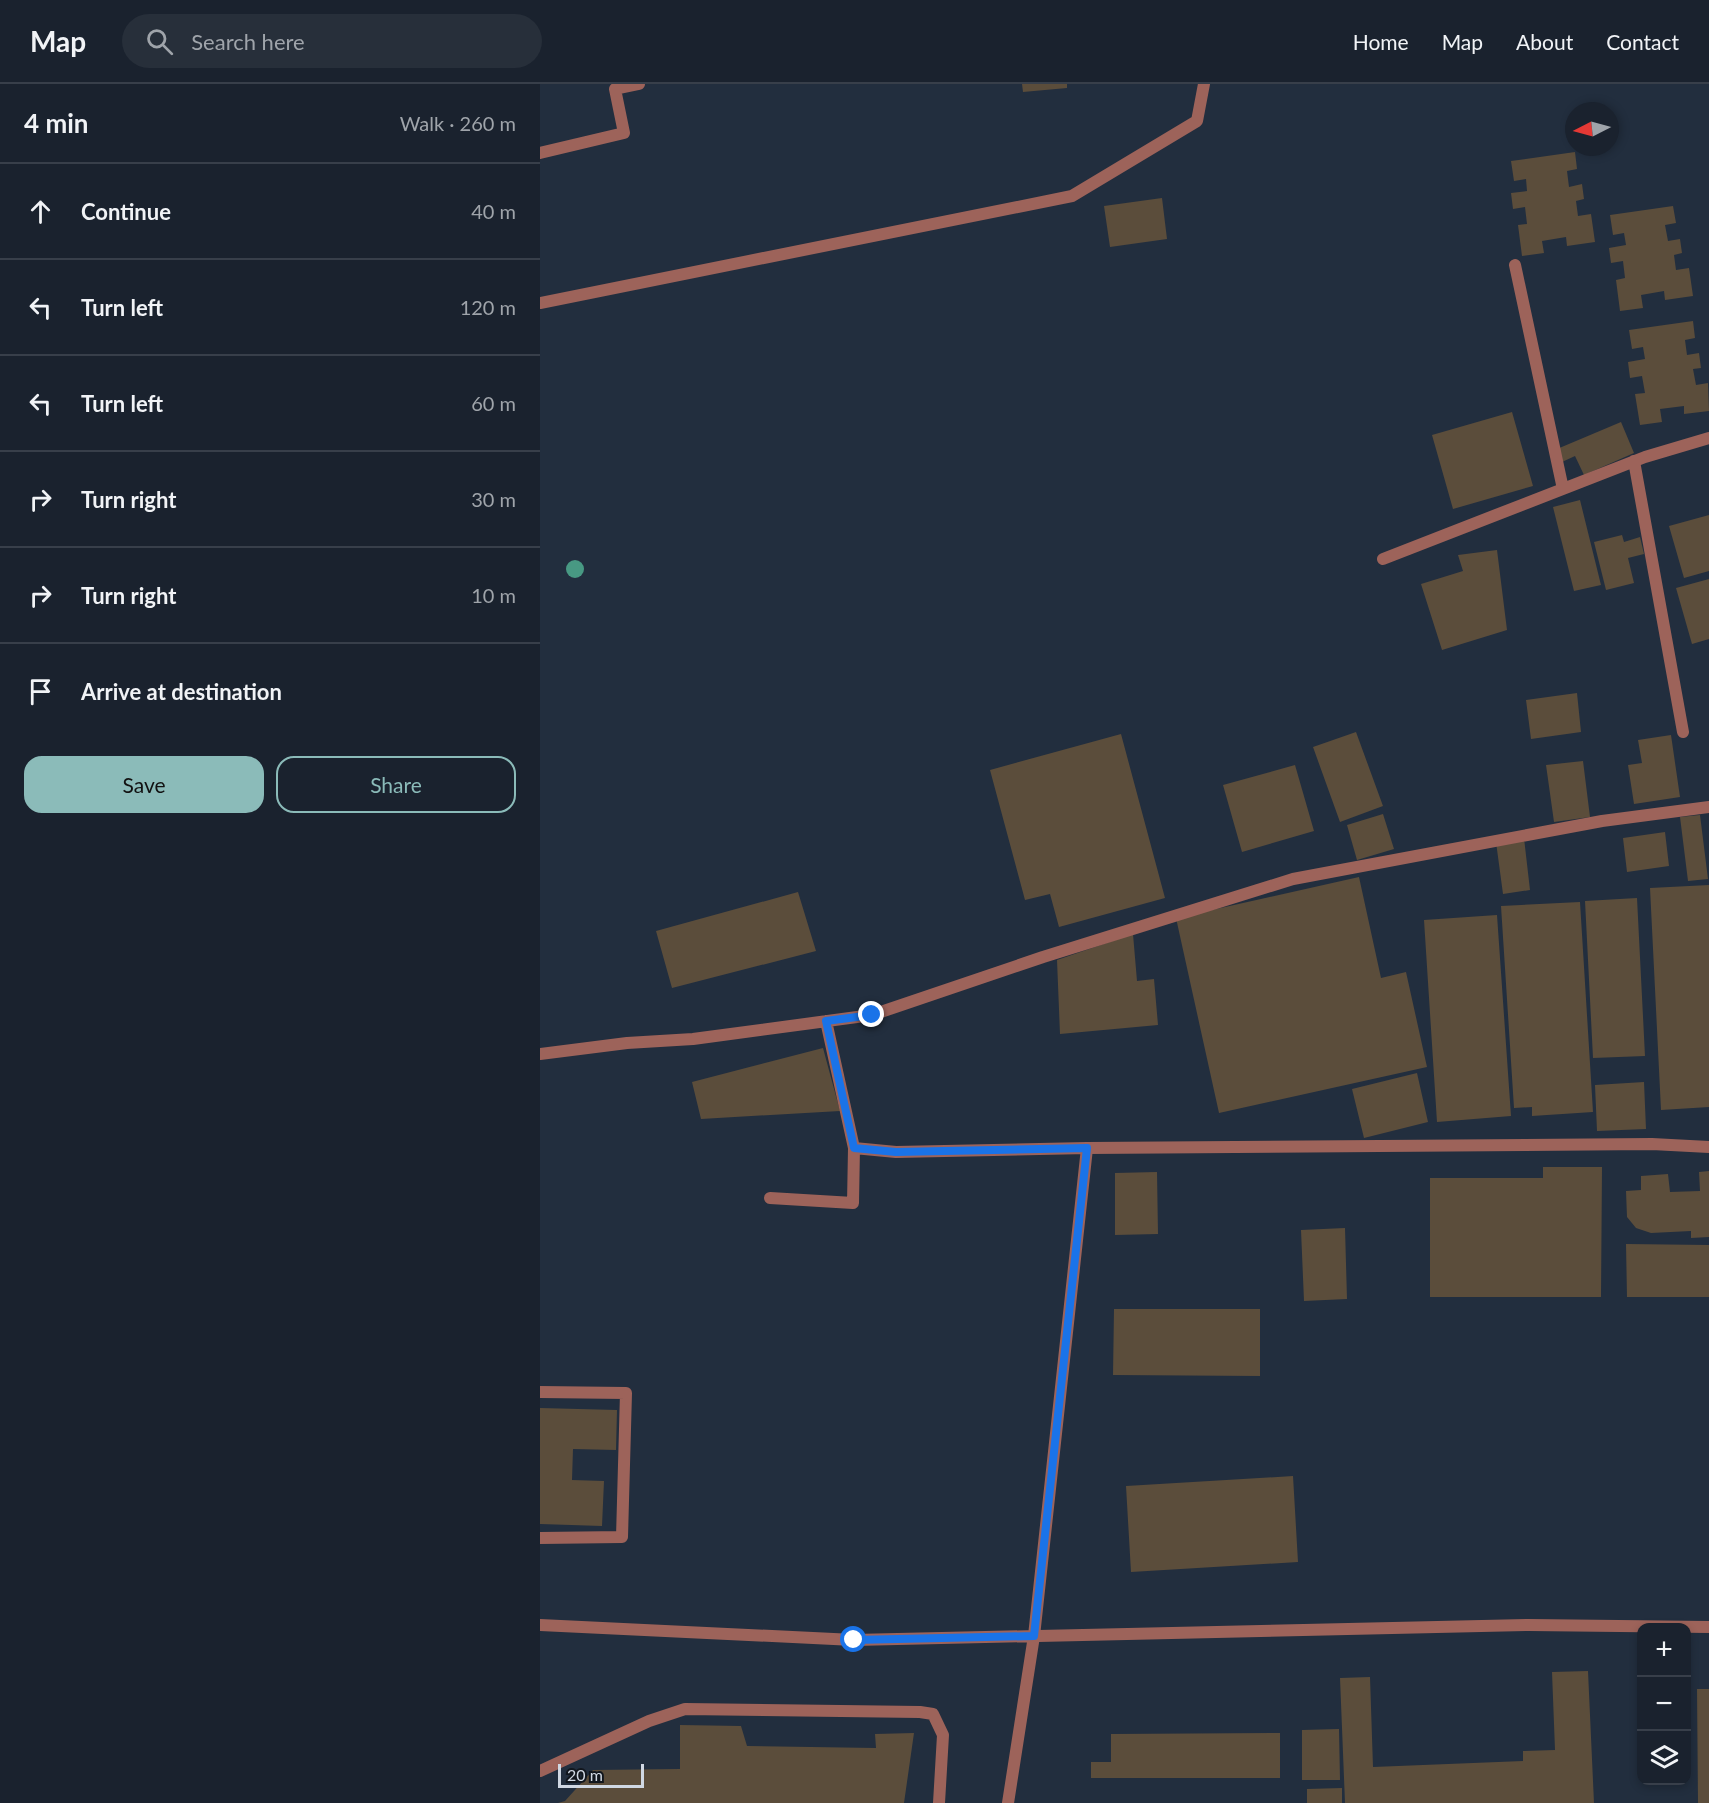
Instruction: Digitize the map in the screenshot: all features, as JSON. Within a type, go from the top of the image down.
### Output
[{"type":"street","points":[[540,153],[624,133],[614,87],[639,84]]},
{"type":"street","points":[[540,303],[1072,196],[1197,121],[1204,84]]},
{"type":"street","points":[[1515,265],[1563,489]]},
{"type":"street","points":[[1383,559],[1634,461],[1709,438]]},
{"type":"street","points":[[1634,461],[1683,732]]},
{"type":"street","points":[[540,1054],[627,1043],[693,1039],[872,1015],[1043,957],[1293,879],[1602,821],[1709,807]]},
{"type":"street","points":[[770,1198],[853,1203],[854,1148],[826,1021]]},
{"type":"street","points":[[854,1148],[896,1152],[1652,1143],[1709,1147]]},
{"type":"street","points":[[1008,1803],[1034,1636],[1087,1148]]},
{"type":"street","points":[[540,1392],[626,1393],[622,1537],[540,1538]]},
{"type":"street","points":[[540,1625],[854,1640],[1529,1625],[1709,1627]]},
{"type":"street","points":[[540,1771],[649,1721],[685,1709],[920,1712],[933,1714],[943,1735],[939,1803]]},
{"type":"building","points":[[1022,84],[1067,84],[1067,88],[1023,92]]},
{"type":"building","points":[[1565,153],[1565,156],[1575,156],[1577,169],[1567,171],[1569,187],[1582,184],[1584,199],[1576,201],[1578,216],[1591,214],[1595,242],[1567,246],[1566,237],[1542,241],[1544,253],[1522,256],[1518,225],[1527,224],[1525,207],[1513,209],[1511,193],[1527,191],[1526,179],[1514,181],[1511,161]]},
{"type":"building","points":[[1162,198],[1167,239],[1110,247],[1104,206]]},
{"type":"building","points":[[1673,206],[1676,223],[1665,225],[1668,241],[1680,239],[1682,253],[1674,255],[1676,270],[1689,268],[1693,296],[1665,300],[1664,291],[1641,295],[1643,308],[1620,311],[1616,280],[1625,278],[1623,261],[1611,263],[1609,248],[1626,245],[1624,233],[1613,235],[1610,215]]},
{"type":"building","points":[[1693,321],[1695,338],[1685,340],[1687,355],[1699,353],[1701,368],[1693,369],[1696,385],[1708,383],[1709,411],[1684,414],[1684,406],[1660,409],[1662,422],[1640,425],[1635,394],[1645,393],[1642,376],[1630,378],[1628,362],[1645,359],[1643,347],[1632,349],[1629,330]]},
{"type":"building","points":[[1512,412],[1533,486],[1453,509],[1432,435]]},
{"type":"building","points":[[1621,422],[1634,453],[1584,475],[1575,456],[1562,462],[1557,449]]},
{"type":"building","points":[[1580,500],[1601,585],[1574,591],[1553,507]]},
{"type":"building","points":[[1709,515],[1709,571],[1684,578],[1669,526]]},
{"type":"building","points":[[1622,535],[1624,542],[1640,537],[1644,554],[1628,558],[1634,583],[1606,590],[1594,542]]},
{"type":"building","points":[[1497,550],[1507,630],[1442,650],[1421,584],[1463,571],[1458,555]]},
{"type":"building","points":[[1709,579],[1709,639],[1692,644],[1676,588]]},
{"type":"building","points":[[1577,693],[1581,732],[1531,739],[1526,700]]},
{"type":"building","points":[[1356,732],[1383,806],[1340,822],[1313,747]]},
{"type":"building","points":[[1121,734],[1165,898],[1059,927],[1050,894],[1025,900],[990,770]]},
{"type":"building","points":[[1671,735],[1680,797],[1634,804],[1628,765],[1642,763],[1638,740]]},
{"type":"building","points":[[1583,761],[1590,817],[1554,822],[1546,765]]},
{"type":"building","points":[[1295,765],[1314,831],[1242,852],[1223,785]]},
{"type":"building","points":[[1383,814],[1394,849],[1357,860],[1347,825]]},
{"type":"building","points":[[1700,815],[1708,879],[1688,881],[1680,817]]},
{"type":"building","points":[[1665,832],[1669,866],[1627,872],[1623,838]]},
{"type":"building","points":[[1524,838],[1530,890],[1503,894],[1496,842]]},
{"type":"building","points":[[1359,877],[1381,978],[1406,972],[1427,1067],[1219,1113],[1176,918]]},
{"type":"building","points":[[1709,885],[1709,1107],[1661,1110],[1650,888]]},
{"type":"building","points":[[798,892],[816,951],[672,988],[656,931]]},
{"type":"building","points":[[1637,898],[1645,1056],[1593,1058],[1585,901]]},
{"type":"building","points":[[1580,902],[1593,1112],[1532,1116],[1532,1107],[1514,1108],[1501,906]]},
{"type":"building","points":[[1497,915],[1511,1116],[1437,1122],[1424,920]]},
{"type":"building","points":[[1133,934],[1137,981],[1154,979],[1158,1025],[1060,1034],[1057,960]]},
{"type":"building","points":[[823,1048],[840,1111],[701,1119],[692,1082]]},
{"type":"building","points":[[1417,1073],[1428,1122],[1364,1138],[1352,1089]]},
{"type":"building","points":[[1644,1082],[1646,1129],[1597,1131],[1595,1085]]},
{"type":"building","points":[[1543,1167],[1602,1167],[1601,1297],[1430,1297],[1430,1178],[1543,1178]]},
{"type":"building","points":[[1709,1171],[1709,1237],[1691,1238],[1691,1231],[1651,1233],[1636,1228],[1627,1217],[1626,1191],[1641,1190],[1641,1176],[1668,1174],[1670,1192],[1700,1191],[1699,1172]]},
{"type":"building","points":[[1157,1172],[1158,1234],[1115,1235],[1115,1173]]},
{"type":"building","points":[[1345,1228],[1347,1299],[1304,1301],[1301,1230]]},
{"type":"building","points":[[1626,1244],[1709,1245],[1709,1297],[1627,1297]]},
{"type":"building","points":[[1114,1309],[1260,1309],[1260,1376],[1113,1375]]},
{"type":"building","points":[[540,1408],[617,1410],[616,1450],[573,1449],[572,1480],[604,1481],[602,1526],[540,1524]]},
{"type":"building","points":[[1293,1476],[1298,1562],[1131,1572],[1126,1486]]},
{"type":"building","points":[[1588,1671],[1594,1803],[1345,1803],[1340,1678],[1370,1677],[1373,1767],[1523,1761],[1523,1751],[1555,1750],[1552,1672]]},
{"type":"building","points":[[1697,1689],[1709,1689],[1709,1803],[1698,1803]]},
{"type":"building","points":[[680,1725],[741,1726],[747,1746],[876,1748],[875,1734],[914,1733],[904,1803],[558,1803],[565,1801],[593,1770],[680,1769]]},
{"type":"building","points":[[1339,1729],[1340,1780],[1302,1780],[1302,1730]]},
{"type":"building","points":[[1280,1733],[1280,1778],[1091,1778],[1091,1762],[1111,1762],[1111,1734]]},
{"type":"building","points":[[1342,1788],[1342,1803],[1307,1803],[1307,1789]]},
{"type":"route","points":[[854,1640],[1034,1636],[1087,1148],[896,1152],[854,1148],[826,1021],[872,1015]]}]
